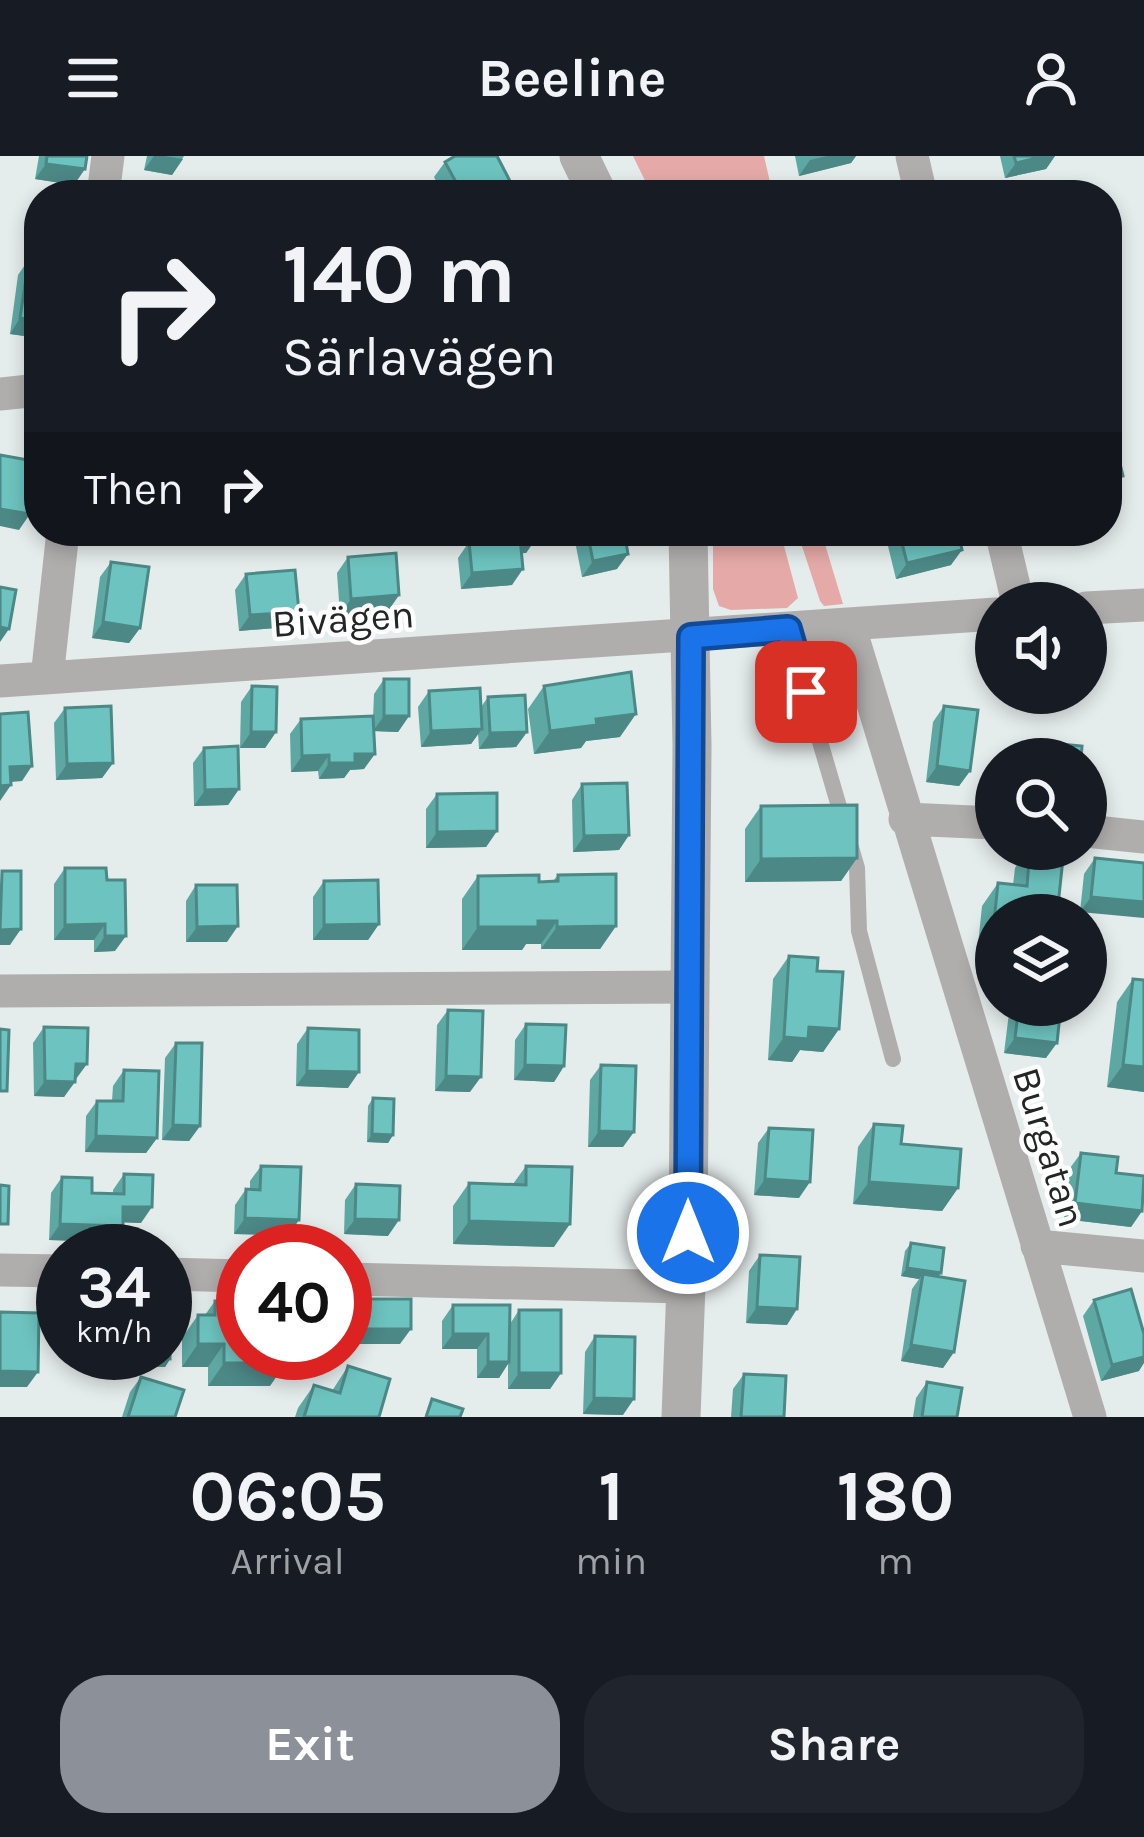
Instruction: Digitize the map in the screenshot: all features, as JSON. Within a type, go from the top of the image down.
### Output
[{"type":"street","points":[[47,678],[61,546]]},
{"type":"street","points":[[681,1417],[690,987],[688,546]]},
{"type":"street","points":[[1005,546],[1013,582]]},
{"type":"street","points":[[1107,607],[1144,605]]},
{"type":"street","name":"Bivägen","points":[[0,681],[975,616]]},
{"type":"street","name":"Burgatan","points":[[848,626],[1090,1417]]},
{"type":"street","points":[[905,819],[975,822]]},
{"type":"street","points":[[1107,833],[1144,837]]},
{"type":"street","points":[[0,991],[690,987]]},
{"type":"street","points":[[1037,1246],[1144,1256]]},
{"type":"street","points":[[0,1270],[36,1271]]},
{"type":"street","points":[[372,1280],[686,1287]]},
{"type":"lane","points":[[788,629],[857,868],[859,931],[893,1059]]},
{"type":"shaded area","points":[[633,156],[764,156],[770,180],[645,180]]},
{"type":"shaded area","points":[[713,546],[784,546],[798,598],[787,608],[731,610],[719,606],[713,589]]},
{"type":"shaded area","points":[[802,546],[826,546],[843,604],[824,606]]},
{"type":"building","points":[[47,156],[87,156],[85,169],[46,164]]},
{"type":"building","points":[[455,156],[497,156],[509,180],[455,180],[445,162]]},
{"type":"building","points":[[1014,156],[1045,156],[1016,163]]},
{"type":"building","points":[[0,455],[24,459],[24,513],[0,509]]},
{"type":"building","points":[[469,546],[521,546],[523,569],[472,573]]},
{"type":"building","points":[[590,546],[627,546],[628,554],[593,561]]},
{"type":"building","points":[[903,546],[961,546],[962,550],[907,563]]},
{"type":"building","points":[[396,553],[399,595],[351,599],[348,557]]},
{"type":"building","points":[[111,562],[149,567],[140,628],[103,622]]},
{"type":"building","points":[[295,570],[299,612],[250,615],[246,574]]},
{"type":"building","points":[[0,587],[16,590],[9,629],[0,627]]},
{"type":"building","points":[[631,672],[636,714],[550,731],[544,686]]},
{"type":"building","points":[[384,679],[409,679],[409,716],[384,716]]},
{"type":"building","points":[[252,686],[277,687],[276,732],[251,732]]},
{"type":"building","points":[[480,688],[482,729],[431,731],[429,691]]},
{"type":"building","points":[[525,695],[527,732],[490,733],[488,697]]},
{"type":"building","points":[[111,706],[113,763],[67,764],[65,708]]},
{"type":"building","points":[[944,706],[975,710],[970,771],[937,766]]},
{"type":"building","points":[[28,712],[32,766],[10,767],[11,785],[0,786],[0,714]]},
{"type":"building","points":[[373,716],[375,754],[355,754],[355,763],[329,763],[329,755],[302,756],[301,719]]},
{"type":"building","points":[[238,746],[239,789],[205,790],[204,748]]},
{"type":"building","points":[[627,783],[629,835],[584,836],[582,784]]},
{"type":"building","points":[[497,793],[497,831],[437,832],[437,794]]},
{"type":"building","points":[[857,805],[857,858],[761,859],[761,806]]},
{"type":"building","points":[[1107,859],[1144,863],[1144,902],[1091,894],[1094,870],[1107,870]]},
{"type":"building","points":[[65,868],[106,868],[107,880],[125,880],[126,936],[105,936],[105,924],[65,925]]},
{"type":"building","points":[[1028,870],[1062,870],[1059,894],[997,894],[998,883],[1027,886]]},
{"type":"building","points":[[2,871],[21,871],[21,929],[0,930]]},
{"type":"building","points":[[616,874],[616,926],[557,927],[557,921],[538,921],[538,927],[478,927],[478,876],[539,875],[539,882],[558,881],[558,875]]},
{"type":"building","points":[[378,880],[379,924],[324,925],[324,881]]},
{"type":"building","points":[[196,885],[237,885],[238,926],[197,927]]},
{"type":"building","points":[[789,956],[818,958],[817,971],[843,972],[839,1029],[809,1027],[808,1039],[784,1037]]},
{"type":"building","points":[[1133,979],[1144,980],[1144,1067],[1123,1065]]},
{"type":"building","points":[[448,1010],[483,1011],[481,1077],[446,1076]]},
{"type":"building","points":[[526,1024],[566,1025],[564,1066],[525,1065]]},
{"type":"building","points":[[1016,1026],[1059,1026],[1057,1043],[1015,1038]]},
{"type":"building","points":[[44,1027],[88,1028],[87,1064],[76,1064],[75,1082],[45,1081]]},
{"type":"building","points":[[308,1028],[359,1030],[359,1072],[307,1071]]},
{"type":"building","points":[[0,1029],[9,1030],[7,1091],[0,1091]]},
{"type":"building","points":[[176,1043],[202,1043],[200,1126],[173,1125]]},
{"type":"building","points":[[601,1065],[636,1066],[634,1132],[599,1131]]},
{"type":"building","points":[[124,1070],[159,1071],[157,1138],[96,1136],[97,1101],[123,1101]]},
{"type":"building","points":[[373,1098],[394,1099],[393,1135],[372,1134]]},
{"type":"building","points":[[874,1124],[903,1126],[901,1144],[961,1149],[958,1188],[869,1182]]},
{"type":"building","points":[[769,1128],[813,1130],[810,1182],[765,1179]]},
{"type":"building","points":[[1081,1153],[1118,1157],[1116,1173],[1144,1176],[1142,1211],[1075,1203]]},
{"type":"building","points":[[261,1166],[301,1167],[299,1220],[245,1218],[246,1189],[260,1190]]},
{"type":"building","points":[[526,1166],[572,1167],[570,1224],[469,1221],[469,1183],[526,1185]]},
{"type":"building","points":[[124,1174],[153,1175],[152,1207],[123,1207],[123,1224],[60,1224],[62,1177],[92,1178],[92,1193],[124,1194]]},
{"type":"building","points":[[356,1184],[400,1186],[399,1220],[355,1219]]},
{"type":"building","points":[[0,1185],[9,1186],[8,1224],[0,1224]]},
{"type":"building","points":[[911,1243],[944,1248],[941,1273],[907,1268]]},
{"type":"building","points":[[760,1255],[800,1257],[797,1309],[757,1307]]},
{"type":"building","points":[[923,1274],[965,1281],[954,1352],[911,1345]]},
{"type":"building","points":[[1131,1289],[1144,1334],[1144,1357],[1112,1365],[1094,1300]]},
{"type":"building","points":[[372,1299],[411,1299],[411,1329],[372,1329]]},
{"type":"building","points":[[216,1301],[216,1344],[198,1344],[198,1315],[215,1315]]},
{"type":"building","points":[[453,1305],[510,1305],[509,1362],[488,1362],[488,1334],[453,1334]]},
{"type":"building","points":[[519,1310],[561,1310],[561,1373],[519,1373]]},
{"type":"building","points":[[0,1312],[36,1313],[36,1372],[0,1371]]},
{"type":"building","points":[[595,1336],[635,1337],[634,1399],[594,1398]]},
{"type":"building","points":[[372,1373],[390,1379],[379,1417],[304,1417],[314,1385],[340,1393],[344,1380],[372,1380]]},
{"type":"building","points":[[744,1374],[786,1376],[784,1417],[741,1417]]},
{"type":"building","points":[[140,1380],[184,1390],[175,1417],[128,1417]]},
{"type":"building","points":[[927,1382],[962,1388],[957,1417],[922,1417]]},
{"type":"building","points":[[432,1399],[463,1409],[460,1417],[426,1417]]},
{"type":"route","points":[[688,1233],[691,637],[788,629],[806,692]]}]
